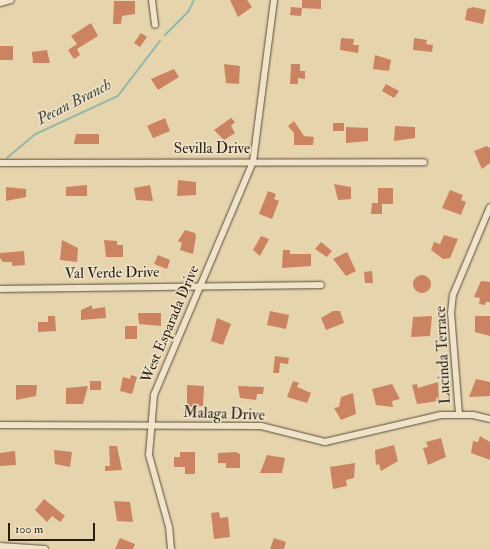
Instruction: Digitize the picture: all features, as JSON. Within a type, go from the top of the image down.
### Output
[{"type":"street","points":[[0,3],[10,0]]},
{"type":"street","points":[[152,0],[155,25]]},
{"type":"street","name":"West Esparada Drive","points":[[171,549],[169,527],[151,466],[150,424],[158,378],[202,284],[253,162],[259,136],[274,0]]},
{"type":"street","name":"Sevilla Drive","points":[[0,163],[424,162]]},
{"type":"street","name":"Lucinda Terrace","points":[[459,414],[451,312],[454,295],[490,207]]},
{"type":"street","name":"Val Verde Drive","points":[[0,289],[202,284],[321,285]]},
{"type":"street","name":"Malaga Drive","points":[[0,425],[150,424],[261,426],[326,442],[459,414],[490,419]]},
{"type":"street","points":[[0,546],[46,549]]},
{"type":"building","points":[[230,0],[247,0],[252,7],[238,17]]},
{"type":"building","points":[[302,0],[321,0],[321,9],[302,8]]},
{"type":"building","points":[[114,1],[135,1],[135,14],[122,16],[121,24],[113,24]]},
{"type":"building","points":[[291,7],[302,8],[301,16],[290,15]]},
{"type":"building","points":[[473,7],[486,10],[483,24],[465,20],[467,9]]},
{"type":"building","points":[[91,23],[98,36],[77,49],[80,55],[74,59],[68,50],[77,44],[71,36]]},
{"type":"building","points":[[141,33],[147,37],[140,47],[134,43]]},
{"type":"building","points":[[341,38],[354,39],[353,45],[359,45],[358,53],[340,50]]},
{"type":"building","points":[[414,38],[427,40],[426,44],[433,45],[432,52],[413,50]]},
{"type":"building","points":[[0,46],[13,46],[13,60],[0,60]]},
{"type":"building","points":[[47,50],[50,63],[33,63],[32,52]]},
{"type":"building","points":[[375,55],[391,60],[389,71],[373,69]]},
{"type":"building","points":[[224,64],[240,66],[239,84],[226,83]]},
{"type":"building","points":[[291,64],[300,64],[300,71],[305,71],[305,79],[298,78],[298,84],[290,84]]},
{"type":"building","points":[[174,69],[179,77],[158,90],[151,79]]},
{"type":"building","points":[[386,84],[399,91],[394,98],[382,91]]},
{"type":"building","points":[[165,118],[170,131],[153,138],[147,126]]},
{"type":"building","points":[[231,118],[235,122],[231,126],[235,133],[224,140],[214,130]]},
{"type":"building","points":[[294,121],[304,136],[314,137],[313,145],[294,145],[294,133],[288,126]]},
{"type":"building","points":[[333,123],[344,123],[344,131],[333,131]]},
{"type":"building","points":[[395,126],[415,127],[415,138],[394,141]]},
{"type":"building","points":[[346,127],[368,128],[368,141],[346,143]]},
{"type":"building","points":[[76,134],[99,134],[99,144],[74,144]]},
{"type":"building","points":[[487,146],[490,148],[490,163],[482,169],[474,151]]},
{"type":"building","points":[[178,180],[196,182],[196,195],[177,196]]},
{"type":"building","points":[[334,184],[351,187],[351,199],[338,200]]},
{"type":"building","points":[[87,185],[87,196],[66,196],[66,187]]},
{"type":"building","points":[[150,185],[153,201],[136,200],[134,188]]},
{"type":"building","points":[[6,187],[26,189],[26,197],[6,201]]},
{"type":"building","points":[[378,188],[393,188],[393,204],[382,204],[382,214],[371,214],[372,203],[378,203]]},
{"type":"building","points":[[450,190],[463,195],[461,200],[466,202],[461,215],[442,208]]},
{"type":"building","points":[[268,191],[276,194],[274,199],[279,201],[272,219],[259,214]]},
{"type":"building","points":[[185,230],[195,233],[196,237],[193,254],[180,250],[182,243],[178,241]]},
{"type":"building","points":[[444,235],[458,239],[450,258],[443,259],[431,250],[434,242],[440,244]]},
{"type":"building","points":[[261,236],[269,239],[260,256],[253,250]]},
{"type":"building","points":[[62,240],[78,248],[77,262],[60,260]]},
{"type":"building","points":[[104,240],[117,241],[117,245],[123,245],[123,257],[106,257]]},
{"type":"building","points":[[321,242],[332,251],[327,257],[315,249]]},
{"type":"building","points":[[283,250],[290,250],[290,254],[311,254],[311,266],[282,268]]},
{"type":"building","points":[[24,251],[25,265],[12,266],[12,262],[3,262],[0,258],[0,253]]},
{"type":"building","points":[[347,252],[356,271],[346,276],[333,259]]},
{"type":"building","points":[[158,255],[170,260],[167,269],[154,264]]},
{"type":"building","points":[[372,271],[373,283],[365,283],[364,272]]},
{"type":"building","points":[[418,275],[426,275],[431,280],[429,291],[426,293],[418,293],[413,288],[413,280]]},
{"type":"building","points":[[481,281],[490,282],[490,302],[486,302],[485,305],[479,304],[480,298],[474,297]]},
{"type":"building","points":[[92,305],[92,309],[105,307],[106,318],[81,320],[81,310]]},
{"type":"building","points":[[270,311],[289,315],[286,329],[267,325]]},
{"type":"building","points":[[333,311],[340,311],[344,323],[326,330],[321,318]]},
{"type":"building","points":[[138,313],[161,313],[161,326],[139,324]]},
{"type":"building","points":[[48,316],[55,316],[56,331],[38,332],[38,322],[48,322]]},
{"type":"building","points":[[432,316],[430,336],[411,337],[413,317]]},
{"type":"building","points":[[475,316],[490,316],[490,336],[475,332]]},
{"type":"building","points":[[217,318],[231,324],[223,345],[211,341]]},
{"type":"building","points":[[125,326],[137,326],[137,339],[125,339]]},
{"type":"building","points":[[275,356],[289,358],[288,364],[280,363],[279,373],[273,373]]},
{"type":"building","points":[[131,375],[137,377],[132,394],[120,391],[123,377],[130,379]]},
{"type":"building","points":[[476,379],[490,382],[490,396],[469,397]]},
{"type":"building","points":[[90,381],[101,381],[101,390],[90,390]]},
{"type":"building","points":[[293,381],[299,383],[297,387],[311,393],[307,403],[287,397]]},
{"type":"building","points":[[438,382],[439,401],[417,404],[412,385],[417,384],[418,388]]},
{"type":"building","points":[[392,384],[400,399],[392,401],[393,407],[376,405],[372,389]]},
{"type":"building","points":[[16,385],[37,385],[36,396],[16,400]]},
{"type":"building","points":[[187,385],[204,386],[203,406],[187,407]]},
{"type":"building","points":[[88,386],[83,404],[66,404],[66,388]]},
{"type":"building","points":[[238,386],[264,387],[263,394],[257,394],[256,400],[240,398]]},
{"type":"building","points":[[353,393],[356,414],[341,420],[334,408],[339,407],[341,397]]},
{"type":"building","points":[[480,436],[490,442],[490,460],[471,453],[473,441],[478,442]]},
{"type":"building","points":[[441,438],[446,457],[428,465],[423,448],[428,447],[426,442]]},
{"type":"building","points":[[394,445],[398,461],[381,471],[379,464],[376,465],[375,450]]},
{"type":"building","points":[[109,446],[117,446],[122,470],[105,471],[105,466],[110,466]]},
{"type":"building","points":[[54,450],[72,452],[70,467],[55,464]]},
{"type":"building","points":[[15,451],[16,465],[0,466],[0,453]]},
{"type":"building","points":[[180,452],[195,452],[195,474],[185,474],[185,467],[174,467],[174,457],[180,457]]},
{"type":"building","points":[[236,452],[240,454],[240,468],[226,468],[226,463],[218,463],[218,453]]},
{"type":"building","points":[[267,455],[285,458],[282,473],[260,473]]},
{"type":"building","points":[[355,463],[354,478],[346,480],[347,486],[333,489],[330,467]]},
{"type":"building","points":[[44,499],[65,516],[60,522],[52,516],[47,522],[35,510]]},
{"type":"building","points":[[114,501],[130,502],[133,522],[117,521]]},
{"type":"building","points":[[219,512],[220,518],[228,517],[230,537],[214,539],[211,513]]},
{"type":"building","points":[[120,538],[135,544],[133,549],[115,549]]},
{"type":"building","points":[[274,538],[286,542],[284,549],[270,549]]},
{"type":"waterway","name":"Pecan Branch","points":[[165,35],[188,12],[194,0]]},
{"type":"waterway","name":"Pecan Branch","points":[[7,158],[36,134],[118,96],[160,41]]}]
